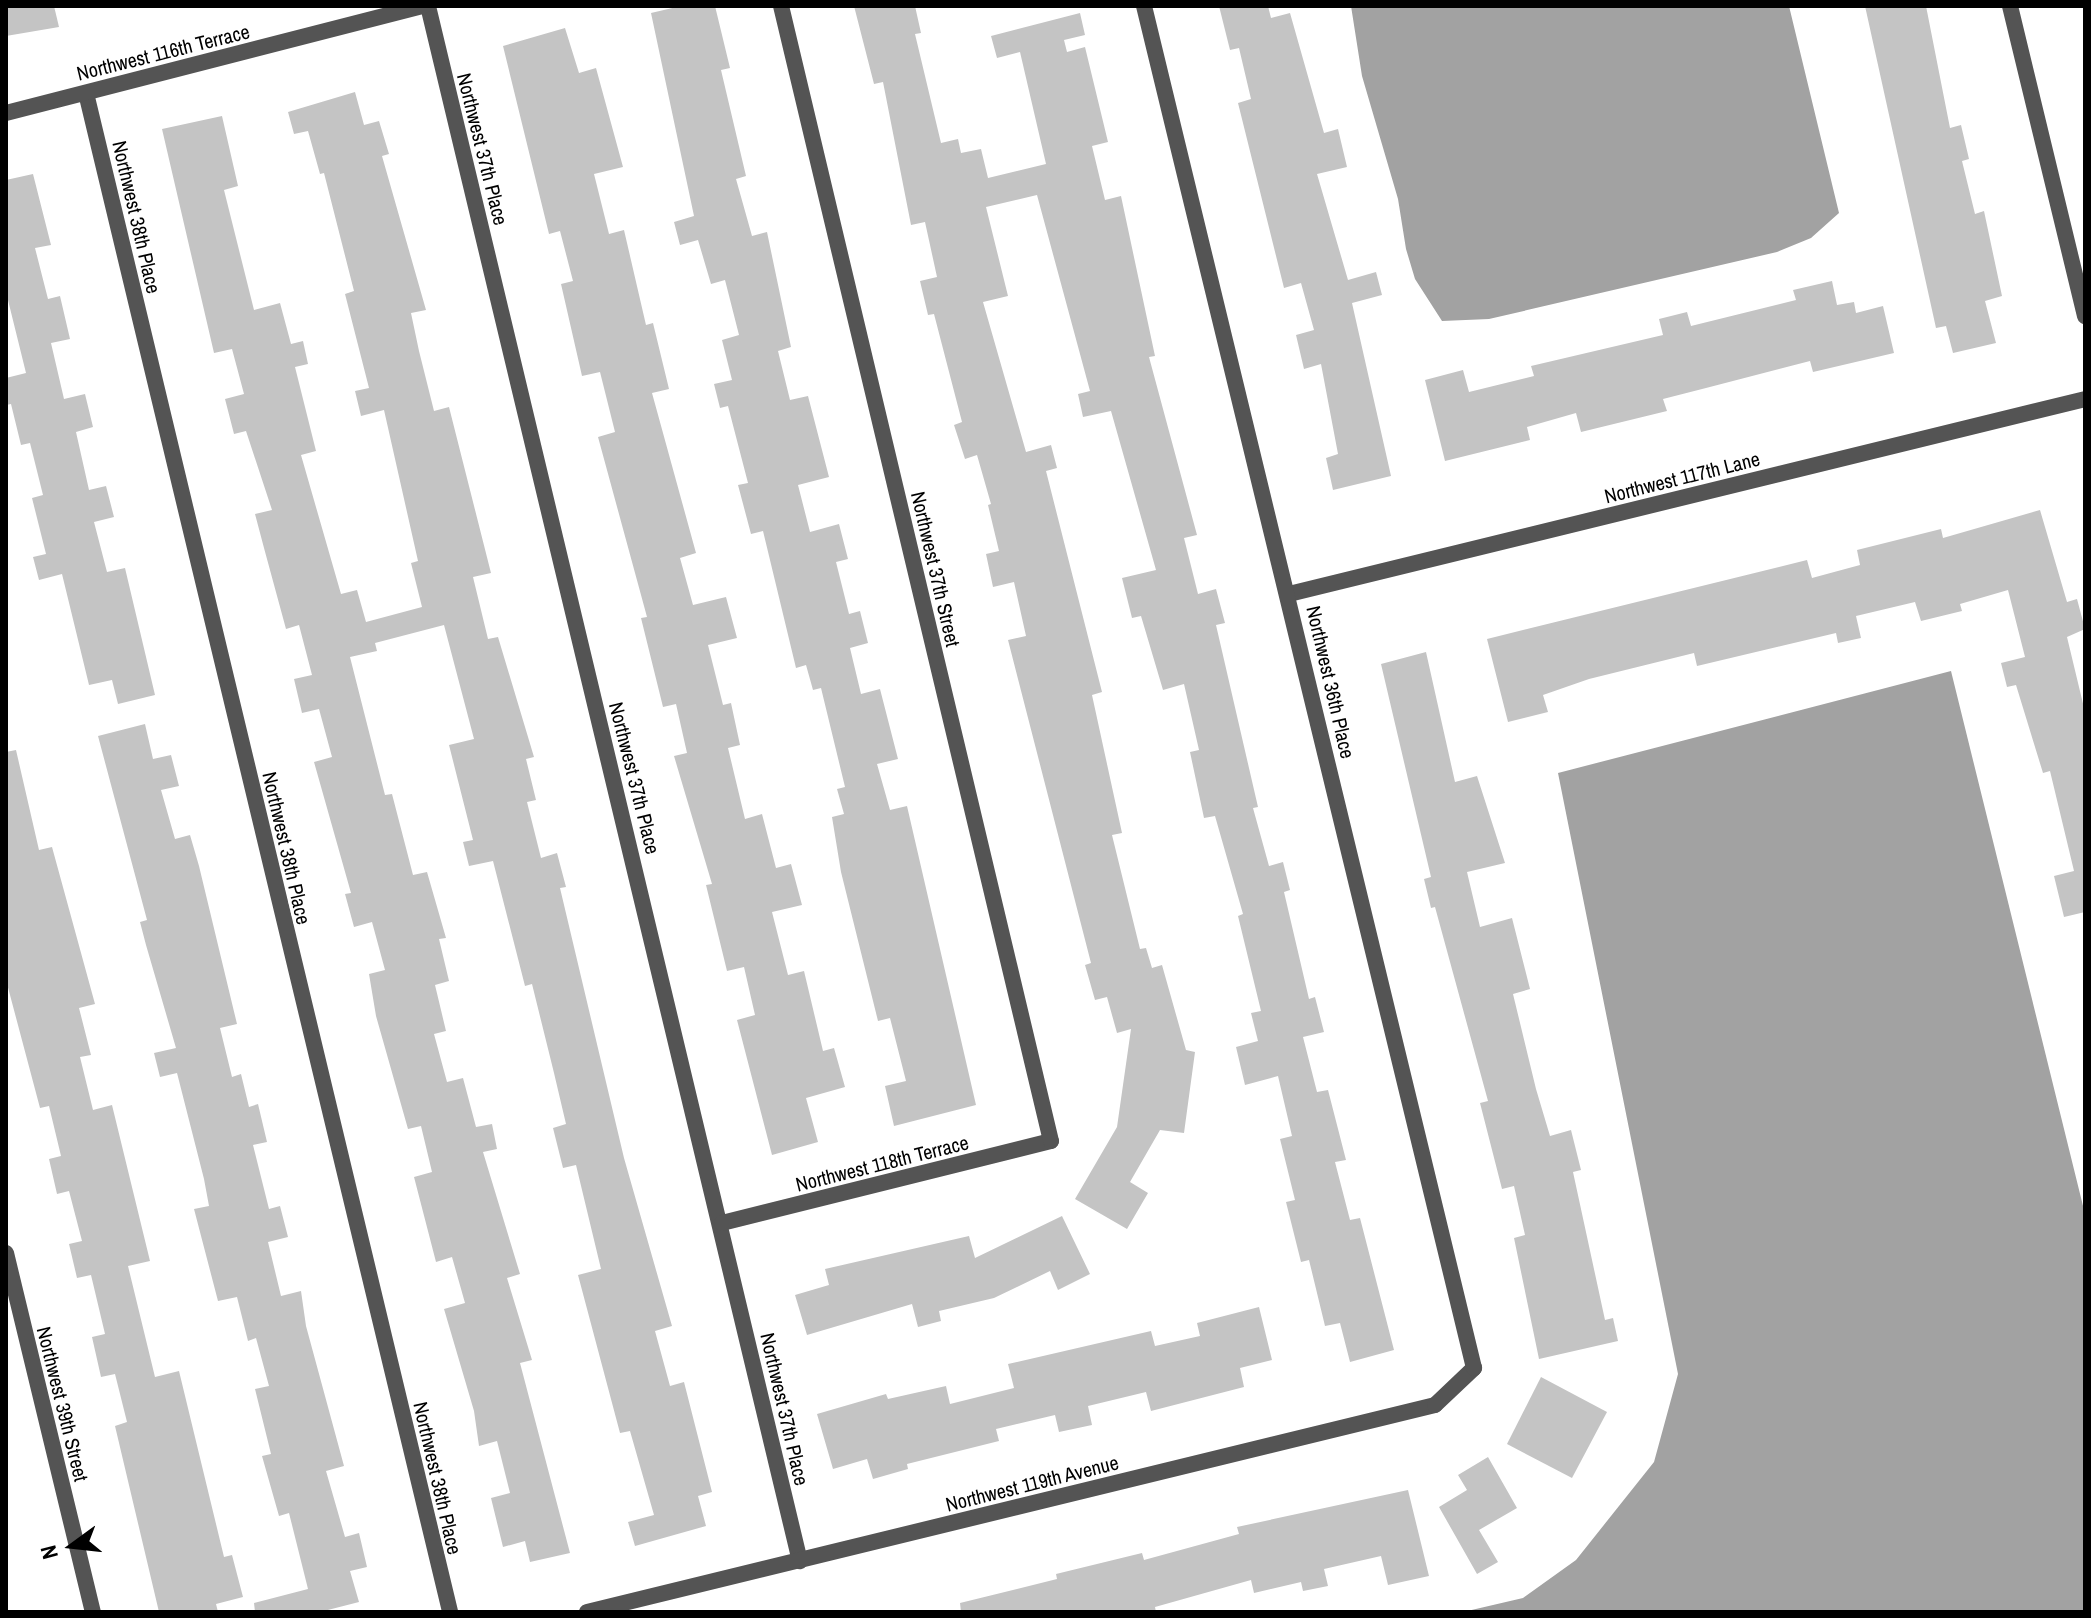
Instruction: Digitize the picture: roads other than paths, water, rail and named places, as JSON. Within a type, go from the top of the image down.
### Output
[{"type":"street","name":"Northwest 116th Terrace","points":[[6,113],[426,6]]},
{"type":"street","name":"Northwest 37th Place","points":[[426,6],[722,1223],[800,1561]]},
{"type":"street","name":"Northwest 37th Street","points":[[781,6],[1051,1141]]},
{"type":"street","name":"Northwest 36th Place","points":[[1144,6],[1289,594],[1474,1368]]},
{"type":"street","points":[[2010,6],[2085,316]]},
{"type":"street","name":"Northwest 38th Place","points":[[86,93],[450,1612]]},
{"type":"street","name":"Northwest 117th Lane","points":[[1289,594],[2085,399]]},
{"type":"street","name":"Northwest 118th Terrace","points":[[722,1223],[1051,1141]]},
{"type":"street","name":"Northwest 39th Street","points":[[6,1253],[93,1612]]},
{"type":"street","name":"Northwest 119th Avenue","points":[[587,1612],[1435,1405],[1474,1368]]}]
